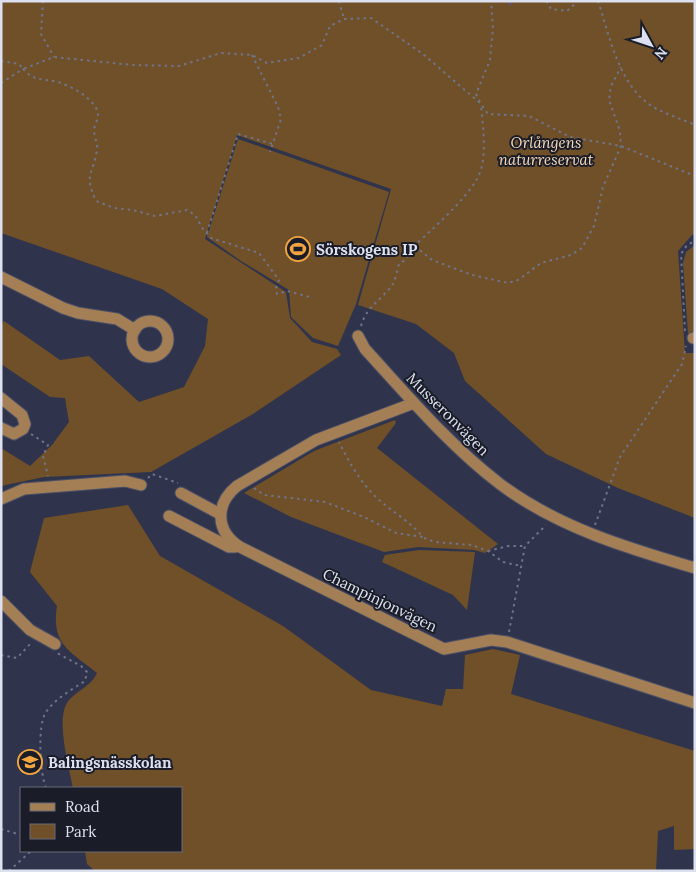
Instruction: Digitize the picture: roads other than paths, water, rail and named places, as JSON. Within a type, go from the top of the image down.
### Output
[{"type":"street","points":[[1,277],[63,308],[78,313],[117,320],[134,330]]},
{"type":"street","name":"Musseronvägen","points":[[358,336],[365,349],[454,446],[501,485],[551,516],[591,534],[695,568]]},
{"type":"street","points":[[1,398],[22,415],[25,424],[23,429],[14,434],[1,428]]},
{"type":"street","points":[[181,493],[220,514],[221,506],[229,492],[302,446],[414,403]]},
{"type":"street","points":[[1,499],[24,490],[51,487],[125,480],[141,485]]},
{"type":"street","name":"Champinjonvägen","points":[[220,514],[226,535],[240,547],[444,649],[491,640],[507,642],[695,703]]},
{"type":"street","points":[[169,516],[229,547],[240,547]]},
{"type":"street","points":[[1,601],[30,630],[53,648]]},
{"type":"place","name":"Sörskogens IP","points":[[298,249]]},
{"type":"place","name":"Balingsnässkolan","points":[[30,762]]},
{"type":"park label","name":"Orlångens naturreservat","points":[[546,150]]}]
